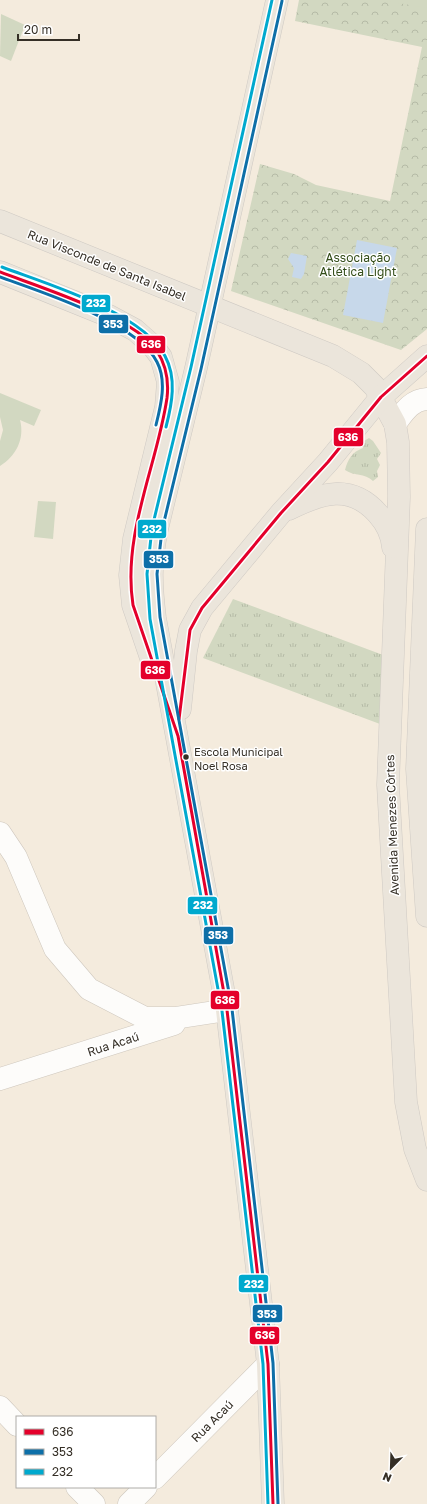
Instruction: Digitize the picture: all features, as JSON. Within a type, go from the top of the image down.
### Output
[{"type":"main road","points":[[272,2],[210,306],[157,529],[152,552],[150,574],[155,618],[178,736],[227,1010],[268,1364],[273,1504]]},
{"type":"main road","name":"Rua Visconde de Santa Isabel","points":[[0,221],[333,356],[361,373],[375,387],[381,397]]},
{"type":"main road","points":[[0,272],[109,316],[135,330],[152,345],[161,357],[168,382],[166,407],[134,539],[131,560],[130,587],[133,605],[178,736]]},
{"type":"main road","points":[[178,736],[183,671],[190,630],[202,608],[281,513],[328,462],[381,397],[427,356]]},
{"type":"main road","name":"Avenida Menezes Côrtes","points":[[381,397],[395,424],[398,442],[399,497],[395,569],[389,793],[406,1102],[415,1149],[427,1180]]},
{"type":"main road","points":[[281,513],[307,500],[324,495],[342,493],[355,496],[370,505],[383,519],[393,543],[395,569]]},
{"type":"main road","points":[[427,529],[418,769],[427,916]]},
{"type":"street","points":[[395,424],[412,403],[418,400],[427,399]]},
{"type":"street","points":[[0,834],[16,857],[55,949],[89,989],[145,1018],[175,1018],[227,1010]]},
{"type":"street","name":"Rua Acaú","points":[[0,1079],[190,1019],[227,1010]]},
{"type":"street","name":"Rua Acaú","points":[[156,1477],[268,1364]]},
{"type":"street","points":[[0,1408],[16,1424]]},
{"type":"street","points":[[78,1488],[94,1504]]},
{"type":"street","points":[[129,1504],[145,1488]]},
{"type":"green space","name":"Associação Atlética Light","points":[[299,0],[427,0],[427,329],[401,350],[231,291],[260,164],[294,174],[316,185],[390,201],[422,47],[295,21]]},
{"type":"green space","points":[[387,0],[427,0],[427,8],[387,1]]},
{"type":"green space","points":[[1,14],[25,25],[11,61],[0,56]]},
{"type":"green space","points":[[0,393],[41,410],[34,426],[20,420],[21,434],[18,446],[11,457],[0,466],[0,441],[3,430],[0,417]]},
{"type":"green space","points":[[369,438],[373,441],[381,453],[377,459],[380,465],[377,471],[378,477],[373,481],[370,478],[345,470],[351,456],[363,448],[364,441]]},
{"type":"green space","points":[[38,501],[56,502],[53,539],[34,537]]},
{"type":"green space","points":[[233,599],[383,655],[380,724],[203,658]]},
{"type":"water","points":[[357,240],[397,248],[383,323],[343,315]]},
{"type":"water","points":[[291,253],[307,256],[304,274],[301,279],[292,277],[294,268],[288,259]]},
{"type":"transit line","name":"232","points":[[268,1504],[263,1364],[222,1011],[150,619],[147,574],[152,528],[191,367],[272,0]]},
{"type":"transit line","name":"353","points":[[278,1504],[273,1363],[232,1009],[160,617],[157,574],[162,530],[201,369],[282,1]]},
{"type":"transit line","name":"232","points":[[2,267],[92,301],[136,326],[153,340],[165,356],[171,373],[172,391],[166,427]]},
{"type":"transit line","name":"636","points":[[0,272],[85,304],[129,326],[146,338],[157,351],[163,362],[166,373],[168,392],[167,398],[156,449],[136,526],[132,552],[131,579],[133,605],[178,736],[227,1010],[268,1364],[273,1504]]},
{"type":"transit line","name":"353","points":[[0,277],[62,300],[109,321],[130,334],[146,347],[157,362],[162,377],[162,393],[156,425]]},
{"type":"transit line","name":"636","points":[[179,719],[190,630],[202,608],[281,513],[328,462],[381,397],[427,356]]},
{"type":"place","name":"Escola Municipal Noel Rosa","points":[[186,757]]}]
